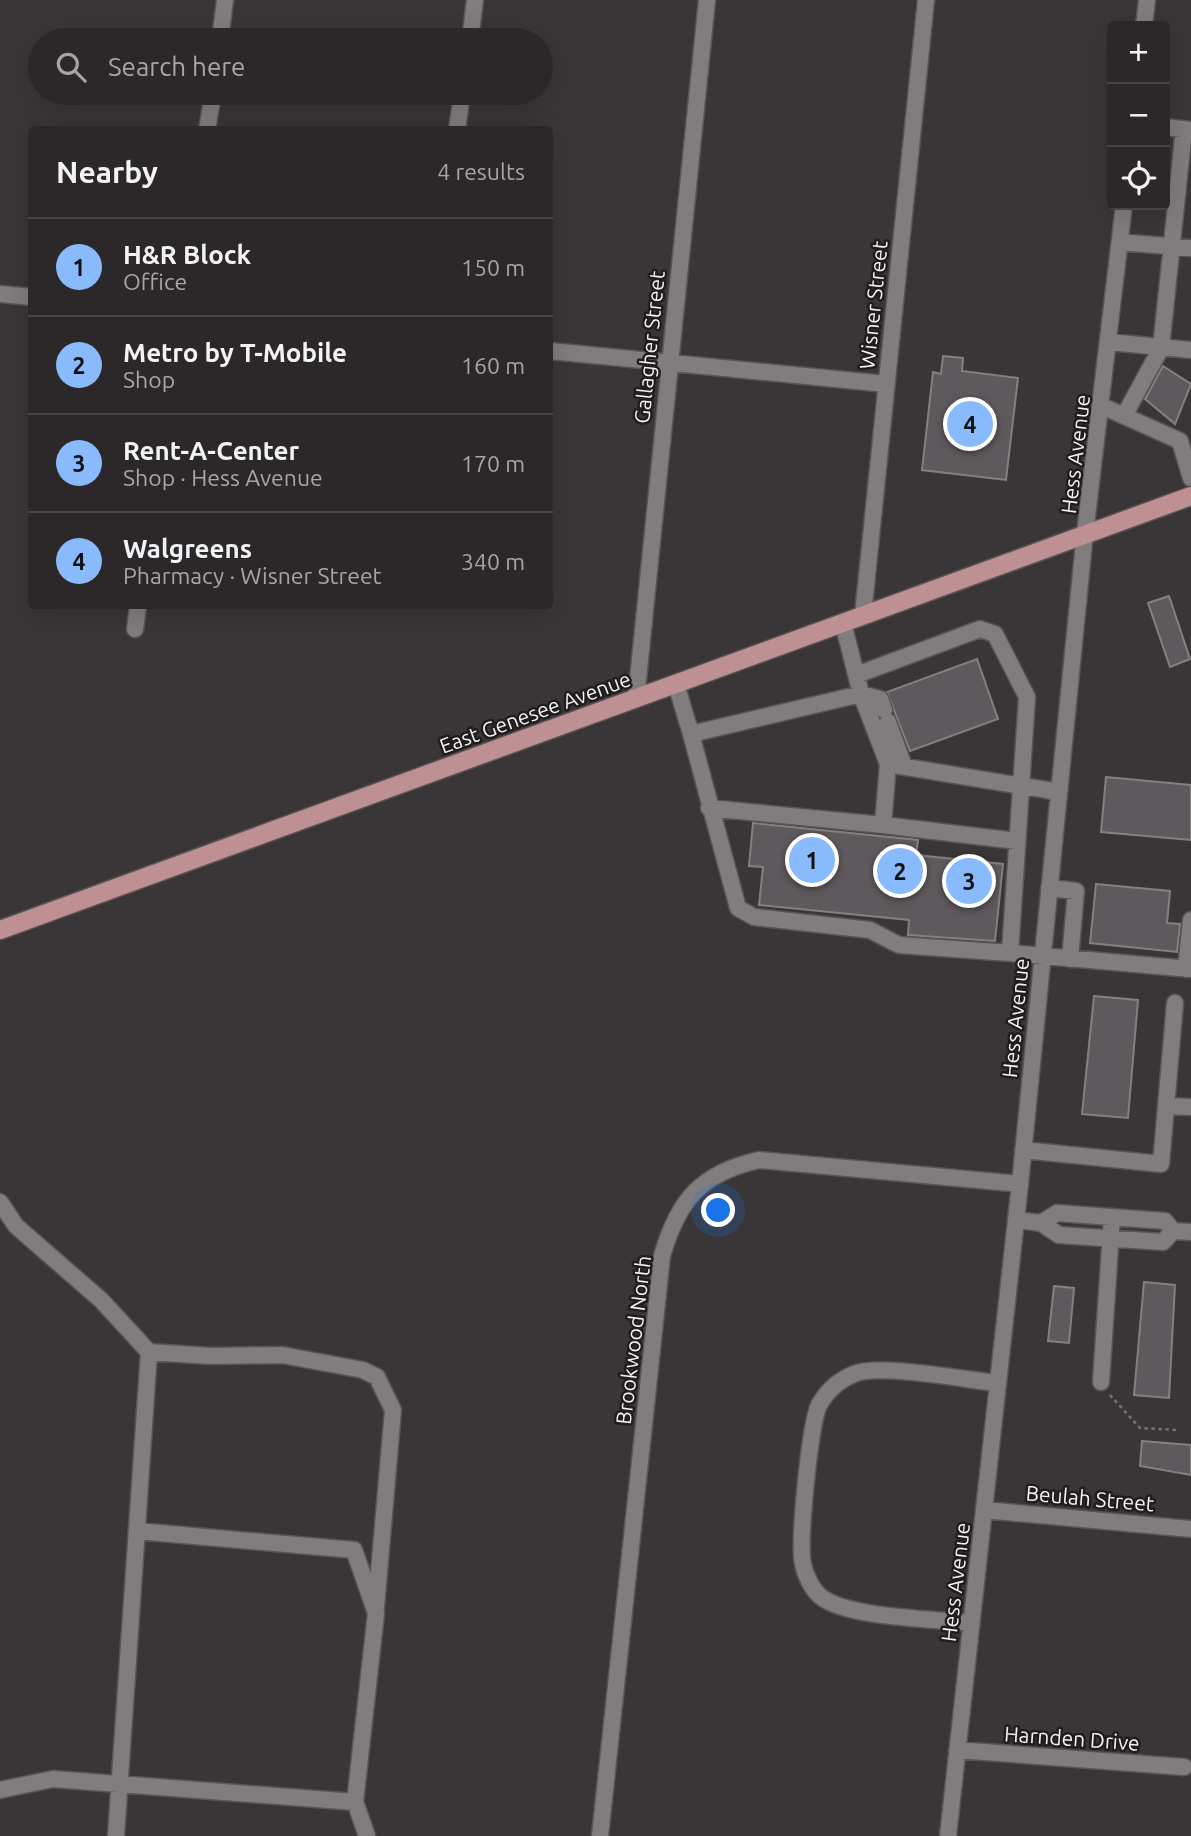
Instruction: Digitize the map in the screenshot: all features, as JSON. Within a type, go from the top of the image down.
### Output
[{"type":"main road","name":"East Genesee Avenue","points":[[0,930],[1191,496]]},
{"type":"street","points":[[222,28],[225,0]]},
{"type":"street","points":[[472,28],[475,0]]},
{"type":"street","name":"Gallagher Street","points":[[636,699],[707,0]]},
{"type":"street","name":"Wisner Street","points":[[863,615],[926,0]]},
{"type":"street","points":[[1145,21],[1147,0]]},
{"type":"street","points":[[209,126],[211,105]]},
{"type":"street","points":[[458,126],[461,105]]},
{"type":"street","points":[[1124,416],[1161,348],[1187,130]]},
{"type":"street","name":"Hess Avenue","points":[[948,1836],[1024,1150],[1085,533],[1110,342],[1123,210]]},
{"type":"street","points":[[1120,242],[1191,248]]},
{"type":"street","points":[[0,294],[28,297]]},
{"type":"street","points":[[1110,342],[1191,351]]},
{"type":"street","points":[[553,351],[886,384]]},
{"type":"street","points":[[1102,405],[1186,439],[1191,478]]},
{"type":"street","points":[[135,629],[138,609]]},
{"type":"street","points":[[843,623],[859,674],[861,694],[888,764],[883,825]]},
{"type":"street","points":[[859,674],[980,629],[995,634],[1027,697],[1010,953]]},
{"type":"street","points":[[676,684],[738,908],[754,917],[870,930],[899,945],[1189,969],[1191,920]]},
{"type":"street","points":[[691,734],[861,694],[880,699],[904,766]]},
{"type":"street","points":[[888,764],[1059,792]]},
{"type":"street","points":[[709,807],[1017,841]]},
{"type":"street","points":[[1049,888],[1076,891],[1070,959]]},
{"type":"street","points":[[1024,1150],[1161,1164],[1175,1003]]},
{"type":"street","points":[[1166,1105],[1191,1107]]},
{"type":"street","name":"Brookwood North","points":[[600,1836],[662,1256],[670,1228],[686,1200],[706,1180],[732,1166],[759,1160],[1020,1184]]},
{"type":"street","points":[[0,1202],[16,1226],[101,1300],[149,1352],[211,1356],[282,1355],[363,1370],[377,1377],[393,1410],[376,1613],[355,1802],[367,1836]]},
{"type":"street","points":[[1041,1223],[1058,1213],[1165,1221],[1173,1231],[1191,1232]]},
{"type":"street","points":[[1105,1389],[1112,1217]]},
{"type":"street","points":[[1016,1220],[1041,1223],[1059,1236],[1163,1242],[1173,1231]]},
{"type":"street","points":[[116,1836],[149,1352]]},
{"type":"street","points":[[971,1623],[850,1610],[819,1595],[806,1573],[801,1549],[814,1419],[827,1394],[841,1380],[858,1372],[878,1370],[997,1383]]},
{"type":"street","name":"Beulah Street","points":[[984,1510],[1191,1529]]},
{"type":"street","points":[[137,1531],[354,1550],[376,1613]]},
{"type":"street","name":"Harnden Drive","points":[[957,1750],[1184,1767]]},
{"type":"street","points":[[0,1790],[53,1779],[355,1802]]},
{"type":"path","points":[[1105,1389],[1140,1428],[1177,1430]]},
{"type":"building","points":[[943,356],[963,358],[962,371],[1018,378],[1006,480],[922,470],[933,372],[941,374]]},
{"type":"building","points":[[1163,366],[1191,384],[1175,424],[1145,399]]},
{"type":"building","points":[[1169,596],[1190,659],[1170,667],[1148,603]]},
{"type":"building","points":[[977,659],[998,719],[910,751],[887,692]]},
{"type":"building","points":[[1106,777],[1191,785],[1191,840],[1101,832]]},
{"type":"building","points":[[753,823],[918,840],[916,855],[1003,864],[995,941],[908,935],[909,920],[759,905],[763,867],[749,866]]},
{"type":"building","points":[[1096,884],[1170,891],[1167,923],[1180,924],[1177,952],[1090,943]]},
{"type":"building","points":[[1094,996],[1138,1000],[1128,1118],[1082,1114]]},
{"type":"building","points":[[1144,1282],[1175,1285],[1169,1398],[1134,1395]]},
{"type":"building","points":[[1054,1286],[1074,1288],[1069,1343],[1048,1341]]},
{"type":"building","points":[[1142,1441],[1191,1445],[1191,1475],[1140,1466]]},
{"type":"place","name":"Walgreens","points":[[970,424]]},
{"type":"place","name":"H&R Block","points":[[812,860]]},
{"type":"place","name":"Metro by T-Mobile","points":[[900,871]]},
{"type":"place","name":"Rent-A-Center","points":[[969,881]]}]
